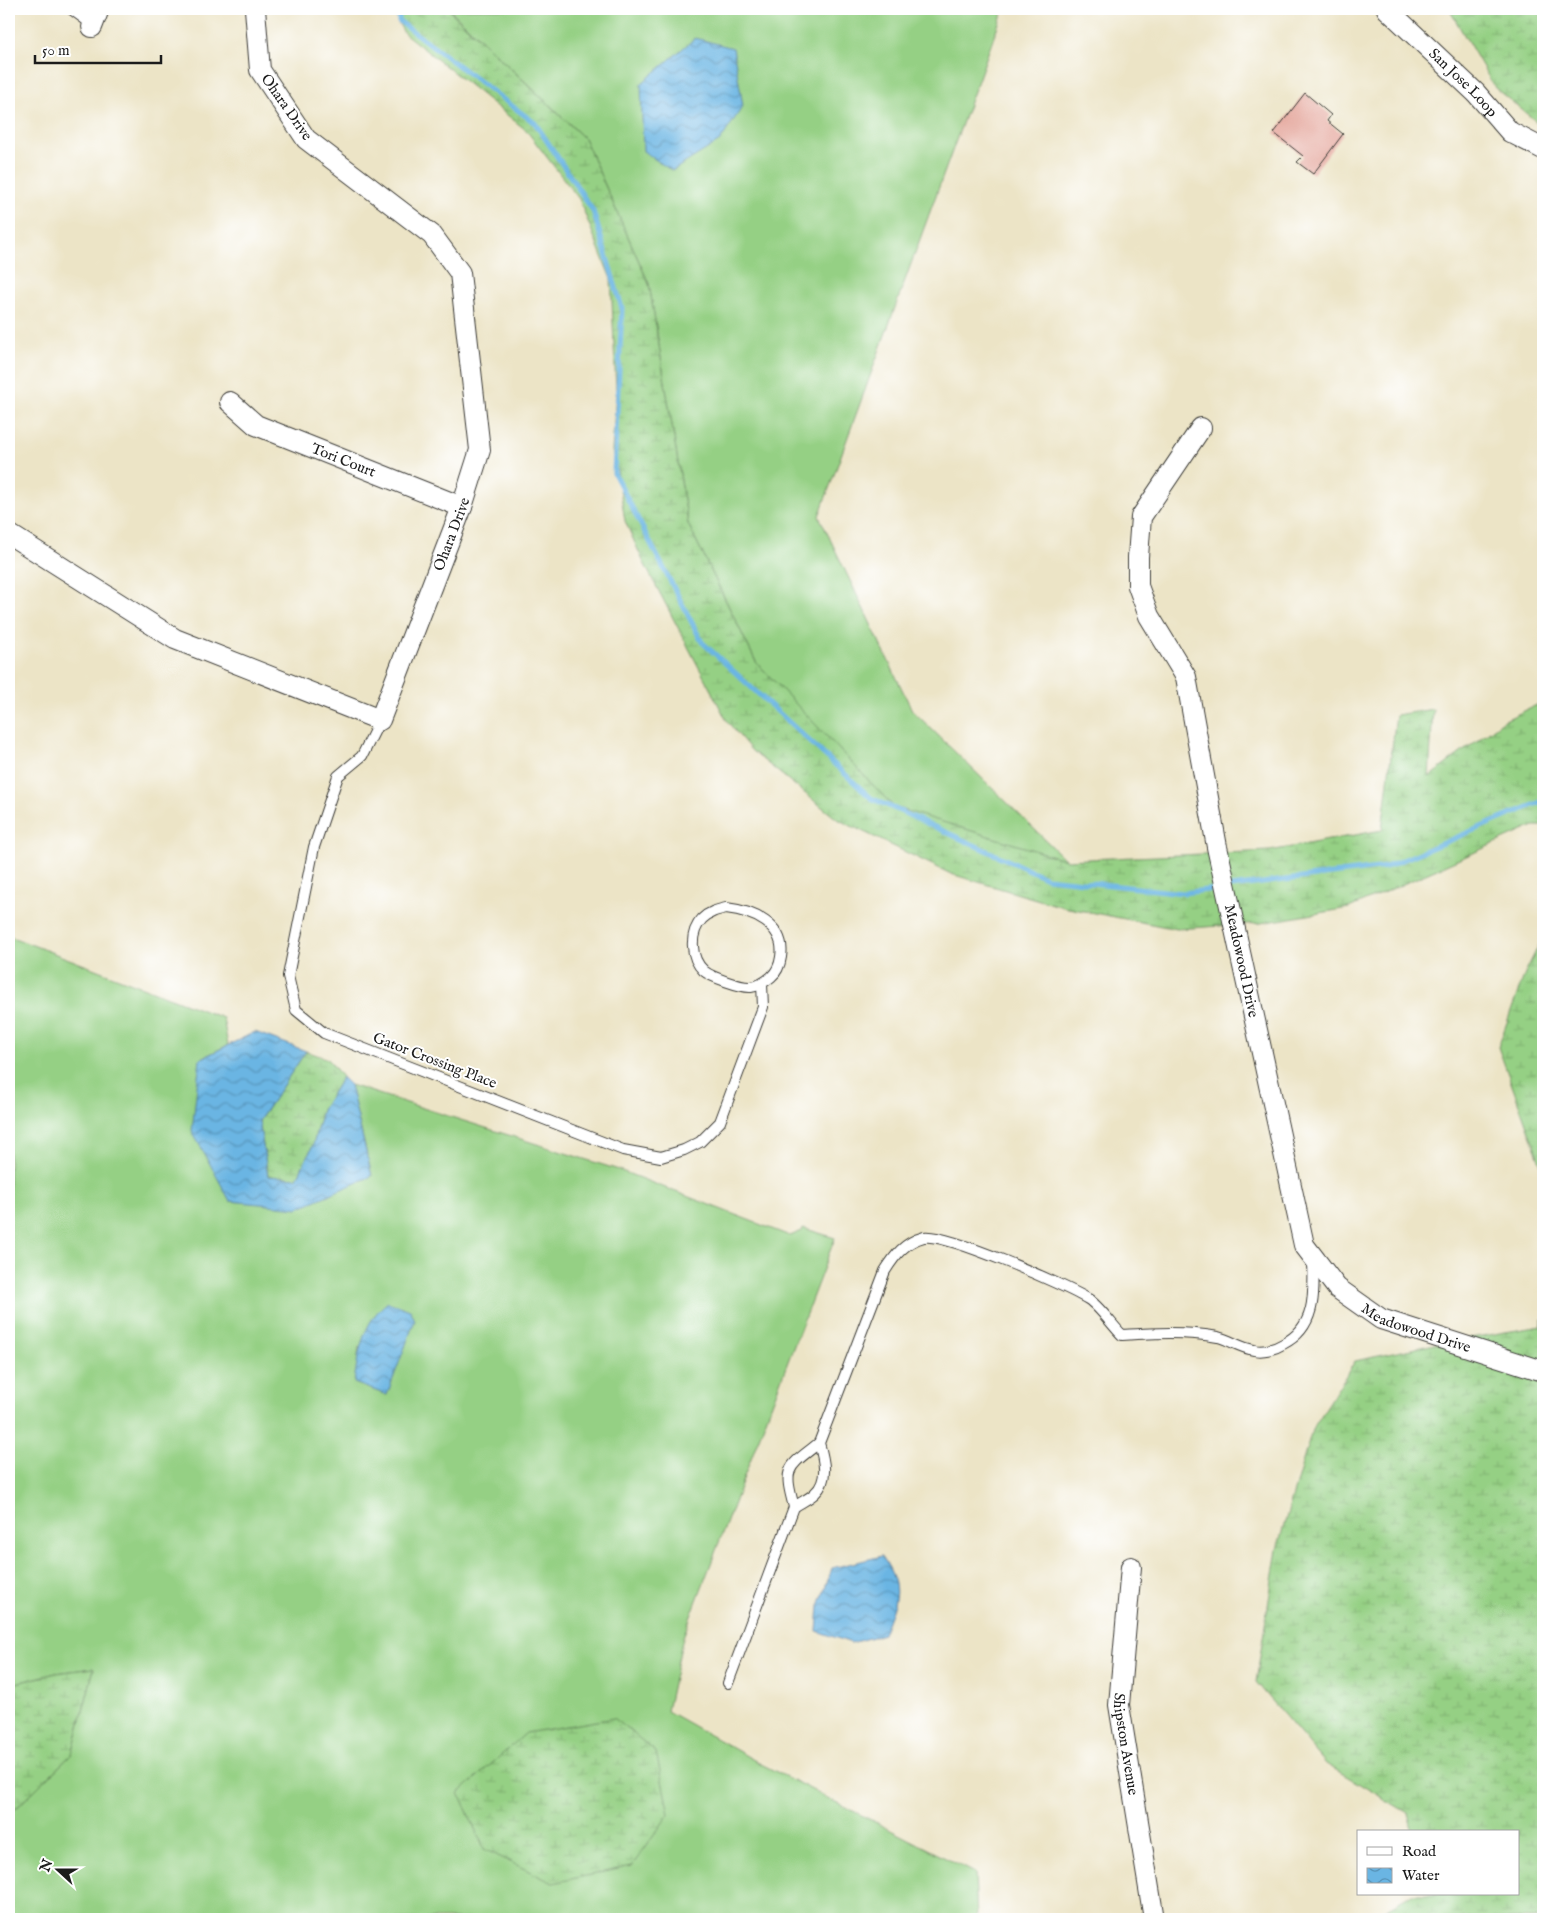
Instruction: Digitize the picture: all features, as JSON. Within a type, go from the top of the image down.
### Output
[{"type":"street","name":"Ohara Drive","points":[[255,9],[260,70],[306,139],[432,235],[460,273],[480,450],[462,507],[380,720]]},
{"type":"street","name":"San Jose Loop","points":[[1387,9],[1476,93],[1510,132],[1539,149],[1543,149]]},
{"type":"street","name":"Tori Court","points":[[230,402],[256,425],[462,507]]},
{"type":"street","name":"Meadowood Drive","points":[[1202,428],[1141,517],[1138,586],[1149,616],[1186,677],[1217,847],[1304,1245],[1337,1288],[1381,1319],[1543,1371]]},
{"type":"street","points":[[9,534],[175,639],[380,720]]},
{"type":"street","name":"Shipston Avenue","points":[[1131,1567],[1119,1705],[1154,1919]]},
{"type":"lane","points":[[71,9],[95,20]]},
{"type":"lane","name":"Gator Crossing Place","points":[[380,720],[362,756],[338,776],[314,847],[288,976],[296,1010],[324,1033],[623,1150],[661,1157],[684,1150],[700,1142],[720,1122],[763,1007],[762,984]]},
{"type":"lane","points":[[726,908],[740,910],[770,924],[779,935],[782,949],[777,969],[762,984],[749,987],[716,978],[704,971],[696,960],[692,946],[694,932],[701,920],[713,911],[726,908]]},
{"type":"lane","points":[[728,1683],[794,1507],[788,1477],[789,1469],[797,1459],[819,1443],[885,1271],[905,1244],[926,1237],[956,1243],[1056,1283],[1090,1300],[1122,1335],[1190,1334],[1219,1338],[1254,1351],[1275,1348],[1291,1341],[1306,1324],[1314,1295],[1313,1257]]},
{"type":"lane","points":[[794,1507],[814,1494],[822,1484],[824,1472],[823,1458],[819,1443]]},
{"type":"green space","points":[[395,9],[448,9],[584,138],[649,284],[688,524],[756,662],[894,807],[1066,860],[1270,851],[1382,830],[1396,715],[1433,709],[1429,777],[1503,721],[1543,702],[1543,826],[1534,826],[1349,908],[1261,923],[1177,929],[1063,907],[951,874],[837,819],[752,751],[727,721],[643,561],[625,521],[612,451],[616,390],[611,279],[579,199],[526,130],[404,33],[399,24]]},
{"type":"green space","points":[[449,9],[1004,9],[819,516],[912,710],[1066,860],[889,806],[756,662],[688,524],[649,284],[584,138]]},
{"type":"green space","points":[[1449,9],[1543,9],[1543,120],[1538,123],[1495,88]]},
{"type":"green space","points":[[9,936],[223,1018],[228,1045],[200,1059],[230,1201],[372,1176],[350,1085],[619,1170],[790,1236],[802,1231],[803,1228],[835,1238],[683,1637],[667,1711],[761,1764],[975,1873],[977,1919],[9,1919],[9,1815],[72,1754],[94,1668],[56,1673],[9,1685]],"holes":[[[359,1347],[387,1395],[355,1383]]]},
{"type":"green space","points":[[1543,937],[1543,1170],[1498,1047],[1525,973]]},
{"type":"green space","points":[[306,1051],[328,1059],[342,1077],[322,1110],[313,1145],[297,1178],[268,1176],[259,1121]]},
{"type":"green space","points":[[1543,1319],[1543,1919],[1368,1919],[1408,1896],[1520,1896],[1520,1830],[1412,1830],[1408,1813],[1326,1764],[1256,1682],[1277,1549],[1312,1430],[1355,1361],[1435,1344],[1541,1326]]},
{"type":"green space","points":[[94,1668],[72,1754],[9,1815],[9,1685],[56,1673]]},
{"type":"green space","points":[[614,1718],[656,1752],[669,1814],[632,1866],[553,1883],[484,1849],[459,1793],[526,1733]]},
{"type":"water","points":[[695,38],[733,48],[743,106],[720,141],[672,171],[643,151],[641,84]]},
{"type":"water","points":[[255,1032],[306,1051],[259,1121],[268,1176],[297,1178],[313,1145],[322,1110],[342,1077],[350,1085],[372,1176],[298,1208],[230,1201],[192,1131],[200,1059]]},
{"type":"water","points":[[388,1302],[410,1310],[415,1320],[387,1395],[354,1383],[357,1360],[367,1328],[373,1318]]},
{"type":"water","points":[[882,1556],[893,1578],[896,1595],[883,1634],[851,1643],[817,1631],[819,1606],[832,1568]]},
{"type":"building","points":[[1305,93],[1331,115],[1327,121],[1343,134],[1313,174],[1297,162],[1303,156],[1274,133]]},
{"type":"waterway","points":[[399,9],[399,21],[535,123],[593,211],[622,308],[614,473],[702,642],[871,798],[1047,878],[1183,893],[1223,888]]},
{"type":"waterway","points":[[1231,887],[1386,867],[1543,801]]}]
